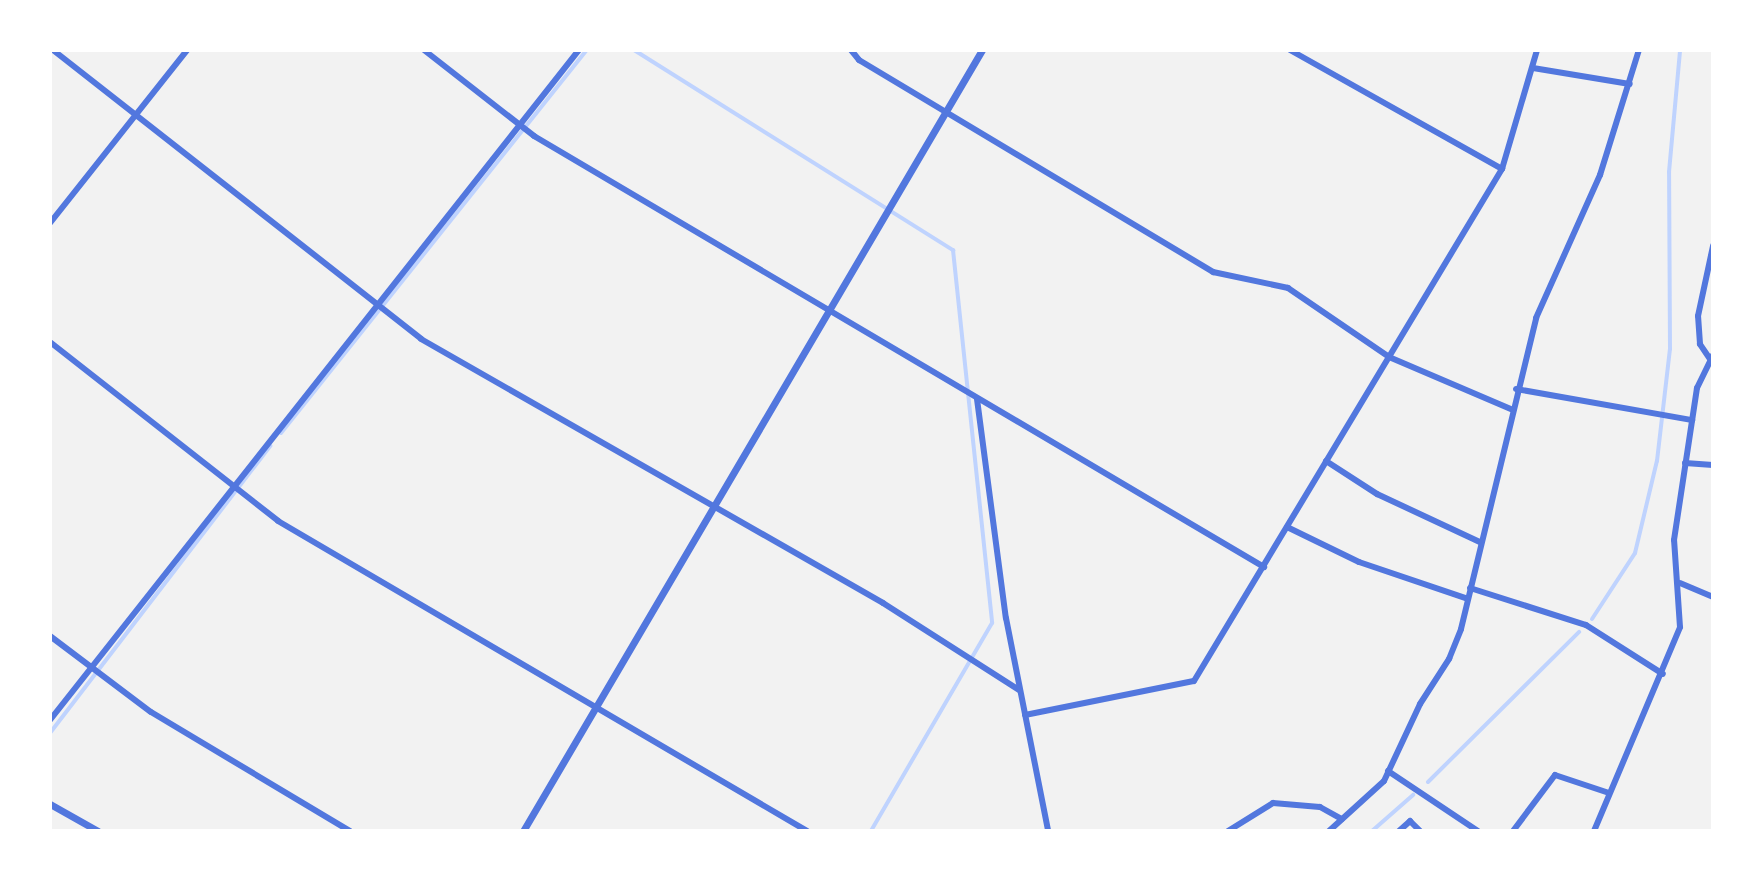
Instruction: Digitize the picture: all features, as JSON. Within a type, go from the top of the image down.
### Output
[{"type":"street","points":[[53,50],[421,339],[712,510],[883,603],[1019,690]]},
{"type":"street","points":[[50,223],[187,50]]},
{"type":"street","points":[[424,50],[519,126],[1264,567]]},
{"type":"street","points":[[50,720],[579,50]]},
{"type":"street","points":[[851,50],[946,113],[1213,272],[1298,294],[1389,357],[1511,409]]},
{"type":"street","points":[[523,831],[982,50]]},
{"type":"street","points":[[1290,50],[1502,169]]},
{"type":"street","points":[[1025,715],[1194,681],[1502,169],[1537,50]]},
{"type":"street","points":[[1329,831],[1388,771],[1420,704],[1449,659],[1468,599],[1511,409],[1536,318],[1600,175],[1639,50]]},
{"type":"street","points":[[1533,68],[1630,84]]},
{"type":"street","points":[[1594,831],[1663,674],[1680,627],[1680,583],[1674,540],[1692,420],[1712,358],[1700,344],[1698,316],[1713,246]]},
{"type":"street","points":[[50,342],[278,521],[807,831]]},
{"type":"street","points":[[1516,389],[1692,420]]},
{"type":"street","points":[[977,399],[1019,690],[1048,831]]},
{"type":"street","points":[[1326,461],[1377,494],[1480,542]]},
{"type":"street","points":[[1685,463],[1713,465]]},
{"type":"street","points":[[1287,527],[1359,562],[1468,599]]},
{"type":"street","points":[[1680,583],[1713,597]]},
{"type":"street","points":[[1470,588],[1586,625],[1663,674]]},
{"type":"street","points":[[50,636],[151,712],[350,831]]},
{"type":"street","points":[[1388,771],[1478,831]]},
{"type":"street","points":[[1513,831],[1555,775],[1609,793]]},
{"type":"street","points":[[1228,831],[1273,803],[1320,807],[1342,819]]},
{"type":"street","points":[[50,804],[98,831]]},
{"type":"street","points":[[1399,831],[1410,821],[1420,831]]},
{"type":"waterway","points":[[281,433],[587,50]]},
{"type":"waterway","points":[[634,50],[953,250],[992,623],[871,831]]},
{"type":"waterway","points":[[1592,619],[1635,553],[1657,461],[1670,349],[1669,172],[1680,50]]},
{"type":"waterway","points":[[50,733],[270,446]]},
{"type":"waterway","points":[[1428,782],[1579,632]]},
{"type":"waterway","points":[[1372,831],[1413,795]]}]
